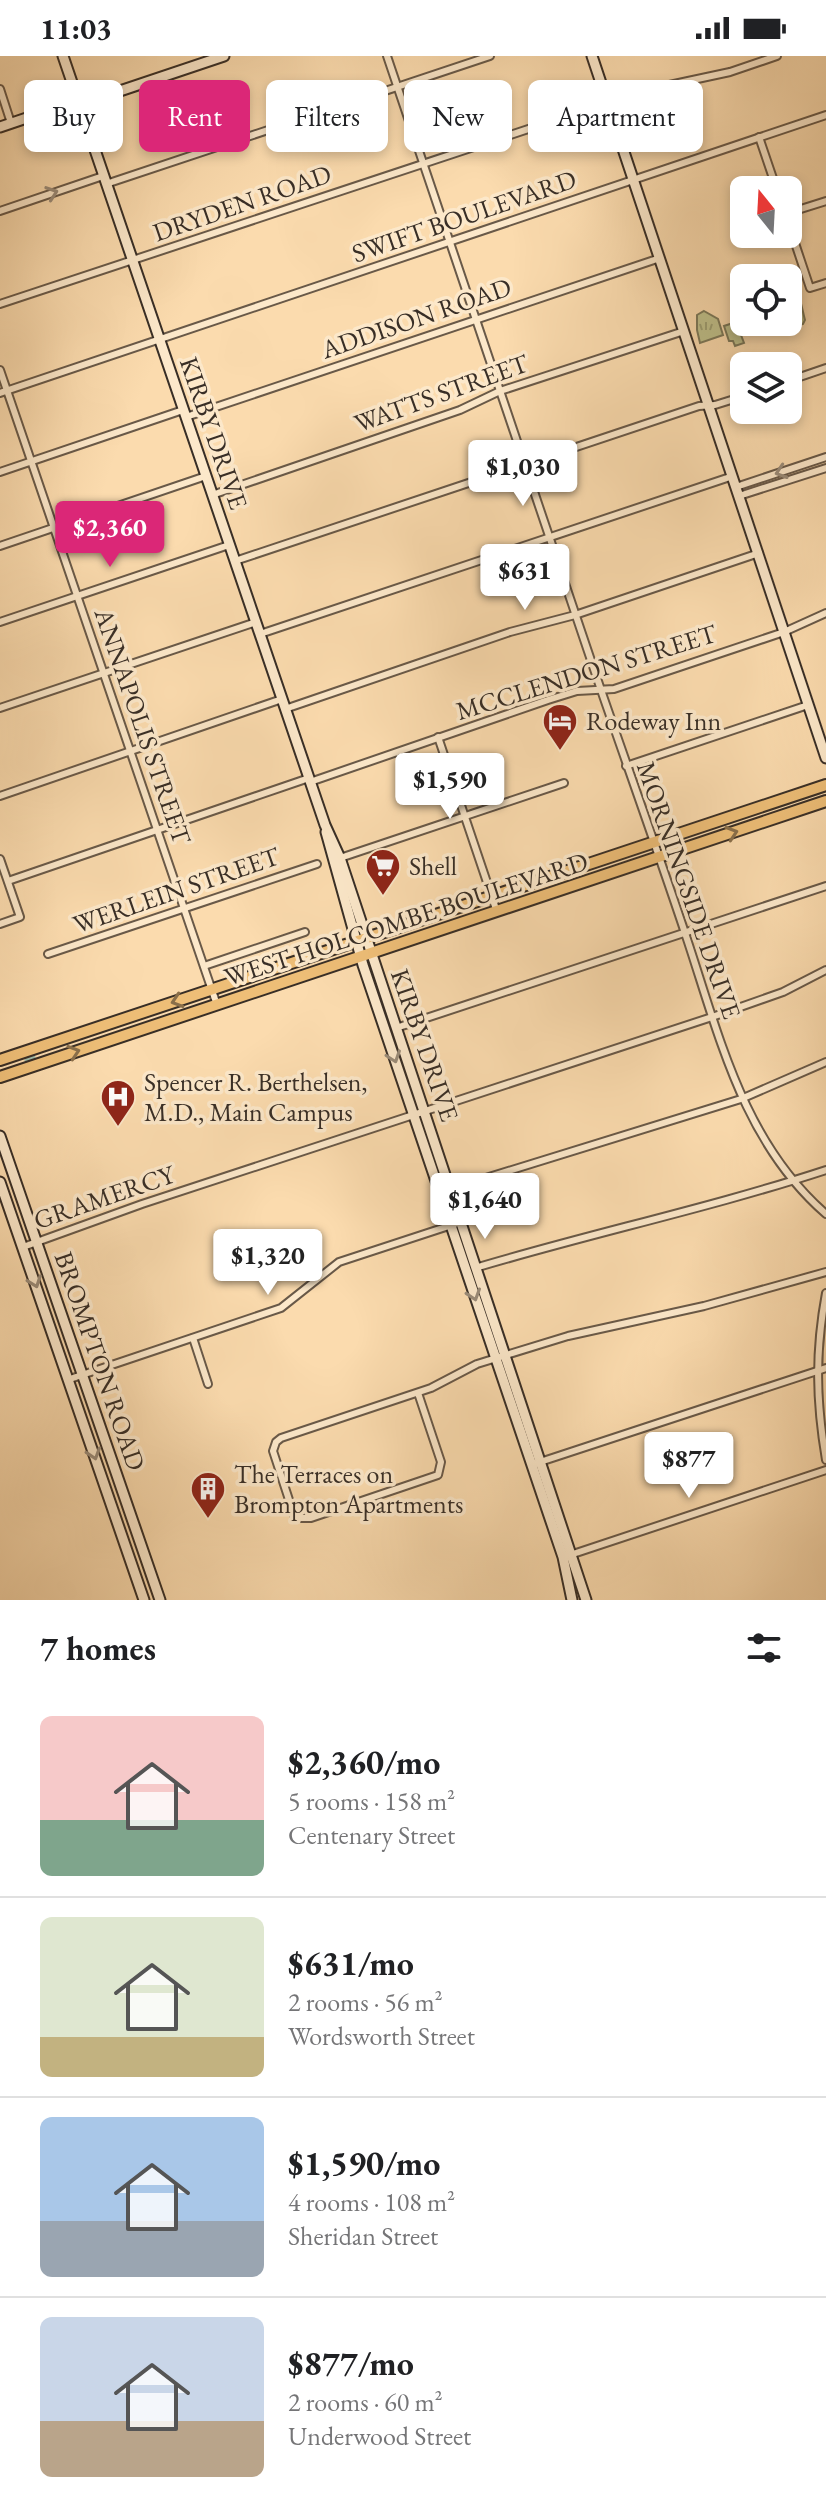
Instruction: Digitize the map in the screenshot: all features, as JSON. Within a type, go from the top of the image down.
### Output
[{"type":"main road","name":"KIRBY DRIVE","points":[[63,56],[71,80]]},
{"type":"main road","points":[[123,90],[224,56]]},
{"type":"main road","points":[[592,56],[600,80]]},
{"type":"main road","points":[[0,127],[24,119]]},
{"type":"main road","name":"KIRBY DRIVE","points":[[95,152],[325,825],[391,1030],[414,1115],[445,1191]]},
{"type":"main road","points":[[624,152],[826,758]]},
{"type":"main road","name":"WEST HOLCOMBE BOULEVARD","points":[[0,1060],[826,785]]},
{"type":"main road","name":"WEST HOLCOMBE BOULEVARD","points":[[0,1077],[826,801]]},
{"type":"main road","name":"KIRBY DRIVE","points":[[391,1030],[424,1111],[445,1191],[567,1556],[586,1600]]},
{"type":"main road","name":"BROMPTON ROAD","points":[[0,1136],[160,1600]]},
{"type":"main road","points":[[0,1181],[14,1176]]},
{"type":"main road","name":"BROMPTON ROAD","points":[[0,1181],[144,1600]]},
{"type":"main road","points":[[113,1512],[127,1507]]},
{"type":"main road","name":"KIRBY DRIVE","points":[[567,1556],[572,1600]]},
{"type":"street","name":"MORNINGSIDE DRIVE","points":[[387,56],[741,1099],[778,1161],[826,1214]]},
{"type":"street","points":[[0,211],[490,56]]},
{"type":"street","name":"DRYDEN ROAD","points":[[686,80],[730,72],[777,56]]},
{"type":"street","points":[[0,89],[11,123]]},
{"type":"street","name":"SWIFT BOULEVARD","points":[[4,392],[826,115]]},
{"type":"street","name":"DRYDEN ROAD","points":[[0,304],[528,129]]},
{"type":"street","points":[[759,137],[772,176]]},
{"type":"street","points":[[802,209],[826,201]]},
{"type":"street","points":[[797,248],[810,288],[826,283]]},
{"type":"street","name":"ADDISON ROAD","points":[[0,472],[660,258]]},
{"type":"street","name":"WATTS STREET","points":[[212,495],[460,410],[500,391],[684,331]]},
{"type":"street","points":[[802,376],[826,368]]},
{"type":"street","name":"ANNAPOLIS STREET","points":[[0,370],[4,392],[31,461],[217,1005]]},
{"type":"street","points":[[235,561],[699,406],[730,400]]},
{"type":"street","points":[[736,487],[826,457]]},
{"type":"street","points":[[260,634],[550,537],[736,487],[826,468]]},
{"type":"street","points":[[0,546],[206,476]]},
{"type":"street","points":[[0,622],[229,545]]},
{"type":"street","points":[[0,796],[510,632],[575,615],[759,553]]},
{"type":"street","name":"MCCLENDON STREET","points":[[8,881],[564,695],[614,689],[784,632],[826,613]]},
{"type":"street","points":[[0,708],[256,622]]},
{"type":"street","points":[[626,766],[808,705]]},
{"type":"street","points":[[438,737],[497,912]]},
{"type":"street","points":[[336,860],[564,783]]},
{"type":"street","points":[[0,859],[20,917],[0,924]]},
{"type":"street","name":"WERLEIN STREET","points":[[48,954],[317,864]]},
{"type":"street","points":[[391,1030],[826,886]]},
{"type":"street","points":[[204,966],[305,932]]},
{"type":"street","name":"GRAMERCY","points":[[23,1247],[198,1185],[712,1017],[783,992],[826,970]]},
{"type":"street","points":[[445,1191],[741,1099],[826,1062]]},
{"type":"street","points":[[471,1269],[587,1235],[703,1208],[826,1170]]},
{"type":"street","points":[[70,1379],[281,1308],[339,1262],[456,1224]]},
{"type":"street","points":[[418,1393],[442,1467],[435,1477],[307,1519],[294,1515],[273,1451],[281,1438],[418,1393],[477,1364],[568,1336],[704,1306],[826,1272]]},
{"type":"street","points":[[826,1293],[816,1371],[826,1460]]},
{"type":"street","points":[[193,1338],[208,1384]]},
{"type":"street","points":[[536,1464],[826,1368]]},
{"type":"street","points":[[567,1556],[826,1470]]},
{"type":"green space","points":[[704,311],[718,319],[723,335],[700,343],[697,315]]},
{"type":"green space","points":[[730,324],[730,336],[741,336],[744,343],[735,346],[733,341],[729,341],[724,326]]},
{"type":"place","name":"Rodeway Inn","points":[[560,752]]},
{"type":"place","name":"Shell","points":[[383,897]]},
{"type":"place","name":"Spencer R. Berthelsen, M.D., Main Campus","points":[[118,1128]]},
{"type":"place","name":"The Terraces on Brompton Apartments","points":[[208,1520]]}]
